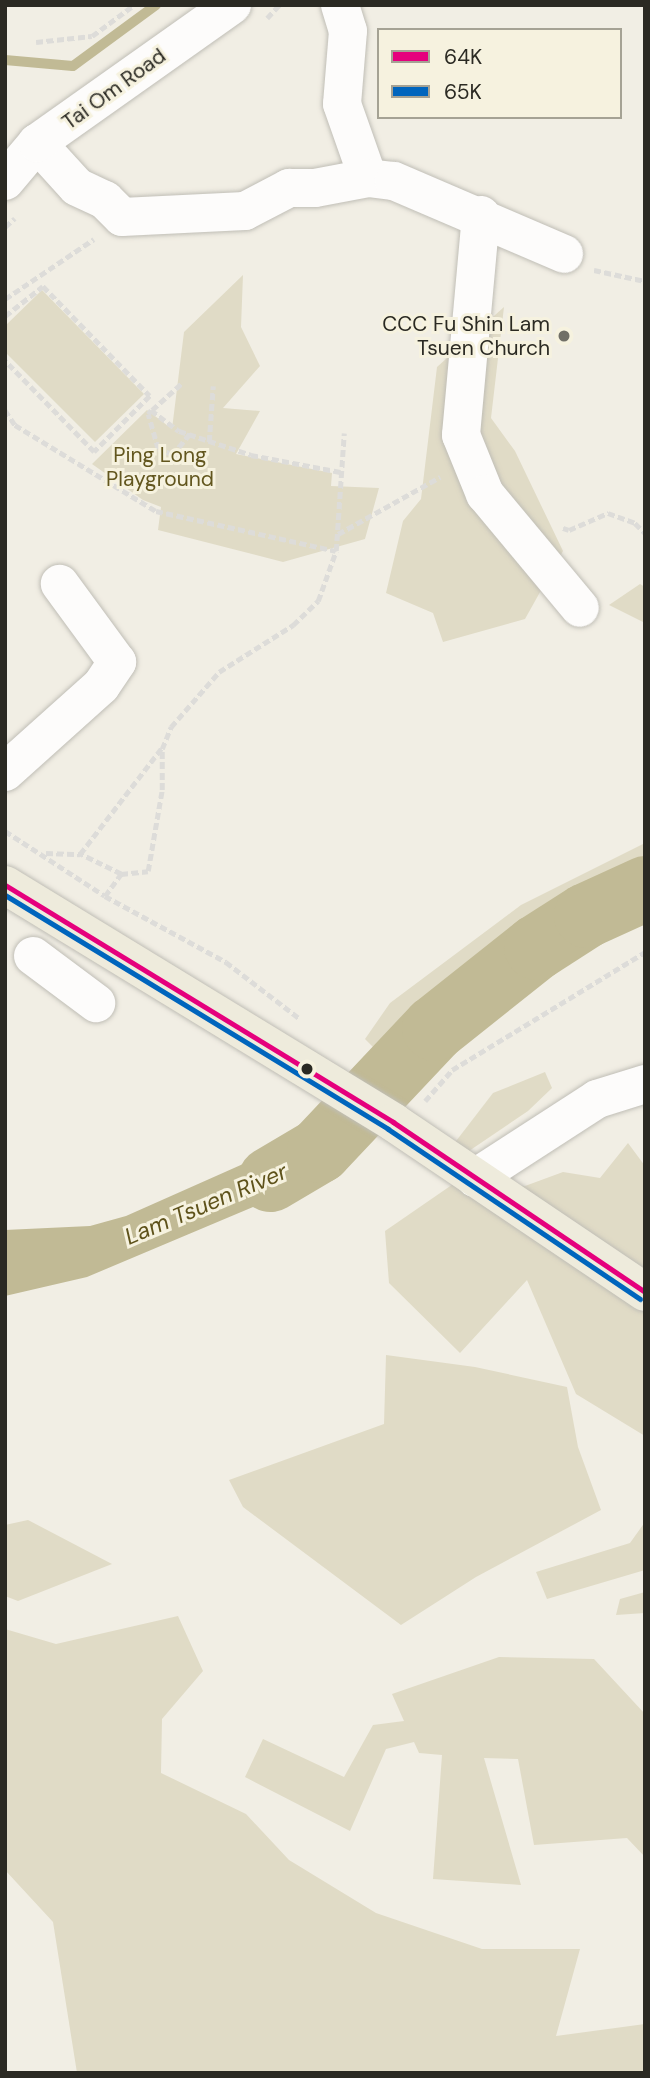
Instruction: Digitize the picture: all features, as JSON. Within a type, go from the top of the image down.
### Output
[{"type":"main road","points":[[5,885],[329,1086],[405,1116],[475,1178],[645,1292]]},
{"type":"street","name":"Tai Om Road","points":[[5,181],[37,143],[232,5]]},
{"type":"street","points":[[340,5],[348,31],[342,104],[368,178]]},
{"type":"street","points":[[37,143],[77,187],[105,200],[122,217],[245,211],[289,188],[315,188],[368,178],[394,181],[481,215],[564,254]]},
{"type":"street","points":[[481,215],[461,435],[470,463],[485,494],[580,608]]},
{"type":"street","points":[[5,772],[101,686],[117,662],[60,584]]},
{"type":"street","points":[[60,918],[19,958],[96,1003]]},
{"type":"street","points":[[475,1178],[597,1099],[645,1084]]},
{"type":"path","points":[[36,42],[92,36],[134,5]]},
{"type":"path","points":[[564,254],[585,268],[645,281]]},
{"type":"path","points":[[5,316],[43,286],[150,396],[94,452],[5,361]]},
{"type":"path","points":[[182,383],[148,414],[158,449],[173,455],[190,435]]},
{"type":"path","points":[[209,442],[212,386]]},
{"type":"path","points":[[5,410],[15,425],[156,511],[336,551]]},
{"type":"path","points":[[152,410],[190,435],[209,442],[340,472]]},
{"type":"path","points":[[80,854],[162,748],[171,727],[219,672],[293,625],[318,601],[336,551],[344,433]]},
{"type":"path","points":[[337,535],[470,463]]},
{"type":"path","points":[[559,526],[569,530],[608,513],[635,523],[645,533]]},
{"type":"path","points":[[43,852],[80,854],[121,874],[148,871],[162,790],[162,748]]},
{"type":"path","points":[[5,831],[43,852],[105,896],[226,962],[291,1009],[308,1027]]},
{"type":"path","points":[[105,896],[121,874]]},
{"type":"path","points":[[405,1116],[452,1070],[645,952]]},
{"type":"green space","name":"Ping Long Playground","points":[[243,275],[241,327],[260,366],[223,408],[260,411],[236,454],[332,473],[331,486],[379,488],[365,539],[283,562],[158,530],[161,507],[143,500],[92,464],[147,410],[172,429],[184,332]]},
{"type":"green space","points":[[42,290],[144,394],[95,442],[5,352],[5,326]]},
{"type":"green space","points":[[504,307],[491,418],[515,451],[563,551],[525,619],[443,642],[433,613],[386,593],[403,521],[421,499],[437,367]]},
{"type":"green space","points":[[640,584],[645,587],[645,623],[609,605]]},
{"type":"green space","points":[[645,843],[645,864],[612,874],[380,1054],[365,1039],[390,1003],[521,905]]},
{"type":"green space","points":[[545,1072],[552,1088],[528,1111],[466,1153],[453,1145],[493,1093]]},
{"type":"green space","points":[[628,1143],[645,1166],[645,1436],[576,1394],[527,1280],[460,1353],[389,1283],[385,1231],[459,1180],[525,1186],[563,1172],[600,1178]]},
{"type":"green space","points":[[386,1355],[475,1367],[567,1387],[578,1447],[601,1510],[476,1577],[401,1625],[243,1507],[229,1480],[384,1424]]},
{"type":"green space","points":[[28,1520],[112,1564],[18,1601],[5,1596],[5,1525]]},
{"type":"green space","points":[[645,1522],[645,1570],[547,1599],[536,1572],[630,1543]]},
{"type":"green space","points":[[645,1592],[645,1613],[616,1615],[620,1599]]},
{"type":"green space","points":[[178,1616],[203,1671],[162,1719],[161,1773],[246,1814],[289,1860],[376,1913],[482,1949],[580,1949],[556,2036],[645,2024],[645,2073],[77,2073],[53,1922],[5,1870],[5,1629],[56,1644]]},
{"type":"green space","points":[[499,1657],[594,1659],[645,1714],[645,1857],[627,1838],[534,1845],[518,1759],[484,1758],[521,1885],[433,1879],[442,1755],[419,1753],[414,1742],[386,1749],[350,1831],[245,1777],[263,1739],[344,1777],[373,1725],[404,1721],[392,1694]]},
{"type":"water","points":[[341,1127],[353,1144],[337,1166],[284,1194],[87,1277],[5,1296],[5,1230],[90,1226],[126,1216],[317,1131]]},
{"type":"waterway","points":[[5,60],[73,66],[156,5]]},
{"type":"waterway","name":"Lam Tsuen River","points":[[270,1179],[319,1150],[434,1028],[536,947],[586,915],[645,888]]},
{"type":"transit line","name":"64K","points":[[5,885],[393,1122],[645,1292]]},
{"type":"transit line","name":"65K","points":[[5,895],[388,1129],[640,1299]]},
{"type":"place","name":"CCC Fu Shin Lam Tsuen Church","points":[[564,336]]}]
